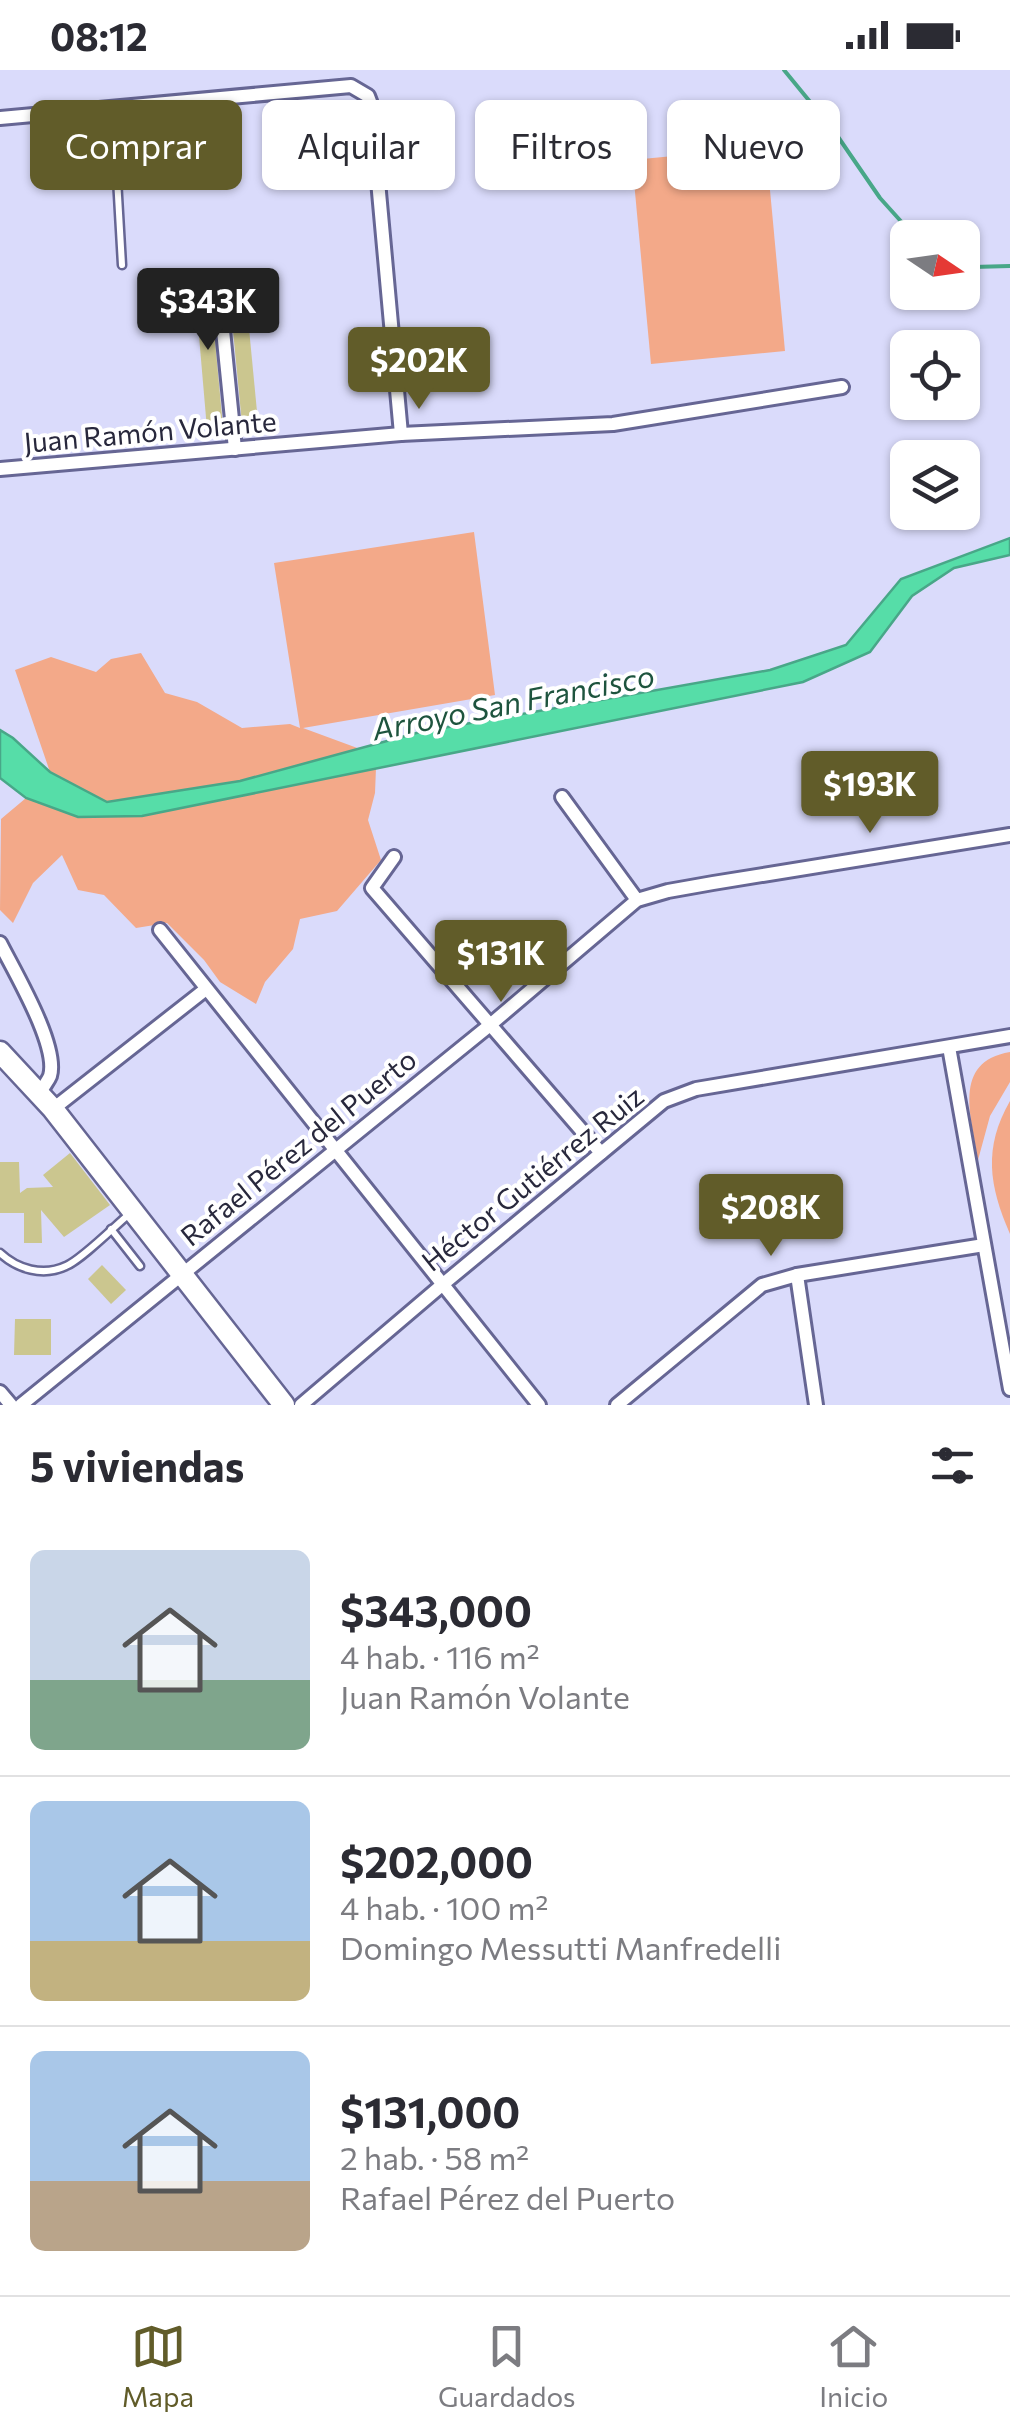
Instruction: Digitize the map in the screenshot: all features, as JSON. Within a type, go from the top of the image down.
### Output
[{"type":"highway","points":[[0,1032],[52,1109]]},
{"type":"highway","points":[[0,1052],[52,1109],[284,1405]]},
{"type":"street","points":[[199,100],[351,86],[368,96],[401,434]]},
{"type":"street","points":[[0,118],[30,115]]},
{"type":"street","points":[[218,282],[235,449]]},
{"type":"street","name":"Juan Ramón Volante","points":[[0,469],[401,434],[614,424],[842,387]]},
{"type":"street","points":[[562,796],[637,900]]},
{"type":"street","name":"Rafael Pérez del Puerto","points":[[21,1405],[637,900],[713,882],[1010,835]]},
{"type":"street","points":[[394,857],[372,888],[601,1154]]},
{"type":"street","points":[[160,930],[539,1405]]},
{"type":"street","points":[[0,943],[36,1012],[45,1040],[50,1076],[42,1090]]},
{"type":"street","points":[[52,1109],[206,989]]},
{"type":"street","name":"Héctor Gutiérrez Ruiz","points":[[301,1405],[664,1102],[696,1090],[1010,1036]]},
{"type":"street","points":[[949,1047],[1010,1390]]},
{"type":"street","points":[[616,1405],[750,1292],[776,1280],[984,1244]]},
{"type":"street","points":[[797,1276],[816,1405]]},
{"type":"street","points":[[0,1392],[10,1405]]},
{"type":"lane","points":[[117,190],[122,265]]},
{"type":"lane","points":[[0,1254],[17,1267],[52,1270],[68,1266],[133,1211]]},
{"type":"lane","points":[[111,1229],[140,1266]]},
{"type":"shaded area","points":[[667,157],[667,190],[770,190],[785,351],[651,364],[635,190],[647,190],[647,159]]},
{"type":"shaded area","points":[[474,532],[495,695],[303,728],[360,749],[240,781],[107,802],[50,772],[15,670],[51,657],[96,672],[111,659],[141,653],[165,693],[197,702],[242,728],[290,724],[300,728],[274,563]]},
{"type":"shaded area","name":"Arroyo San Francisco","points":[[1010,538],[1010,555],[954,568],[912,596],[870,652],[803,682],[142,816],[78,817],[26,798],[0,778],[0,730],[50,772],[107,802],[240,781],[420,732],[770,670],[846,645],[901,579]]},
{"type":"shaded area","points":[[376,768],[368,820],[381,860],[337,911],[300,919],[293,949],[265,982],[256,1004],[220,982],[167,923],[136,928],[104,895],[78,890],[62,855],[33,883],[13,923],[0,910],[1,819],[26,798],[78,817],[142,816]]},
{"type":"shaded area","points":[[1010,1052],[1010,1082],[990,1116],[978,1160],[970,1110],[972,1079],[991,1058]]},
{"type":"shaded area","points":[[1010,1101],[1010,1234],[997,1200],[992,1167],[996,1135]]},
{"type":"building","points":[[209,276],[223,427],[207,429],[194,278]]},
{"type":"building","points":[[248,318],[258,422],[242,424],[232,320]]},
{"type":"building","points":[[70,1153],[110,1205],[64,1237],[41,1210],[42,1243],[24,1243],[24,1213],[0,1213],[0,1162],[19,1162],[20,1193],[27,1188],[53,1187],[43,1175]]},
{"type":"building","points":[[102,1265],[126,1290],[111,1304],[88,1279]]},
{"type":"building","points":[[15,1319],[51,1319],[51,1355],[14,1355]]},
{"type":"waterway","points":[[784,70],[900,220]]},
{"type":"waterway","points":[[980,267],[1010,266]]}]
